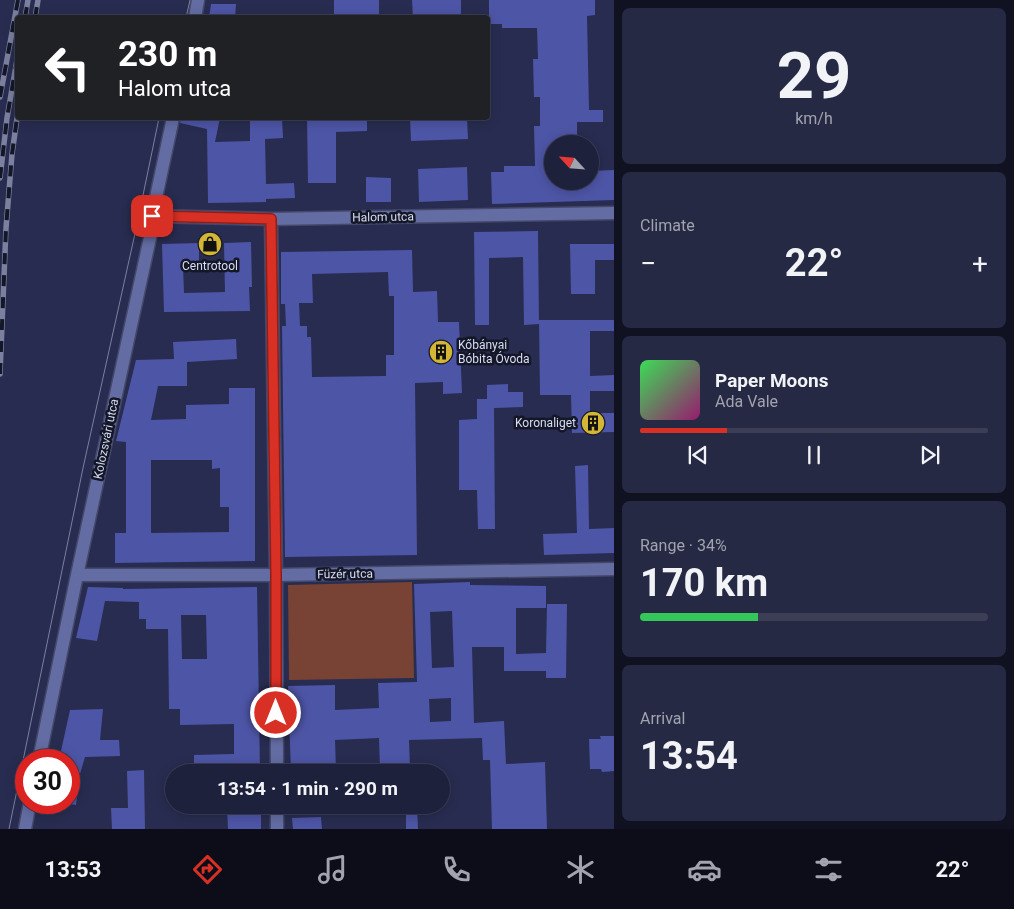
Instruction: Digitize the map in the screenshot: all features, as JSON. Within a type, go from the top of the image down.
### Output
[{"type":"street","points":[[196,15],[198,0]]},
{"type":"street","name":"Kolozsvári utca","points":[[41,749],[151,233],[152,216],[173,120]]},
{"type":"street","name":"Halom utca","points":[[152,216],[271,219],[614,213]]},
{"type":"street","points":[[271,219],[276,575],[276,764]]},
{"type":"street","name":"Füzér utca","points":[[77,575],[276,575],[614,568]]},
{"type":"street","points":[[25,829],[28,814]]},
{"type":"street","points":[[277,814],[277,829]]},
{"type":"shaded area","points":[[412,582],[414,678],[289,680],[288,585]]},
{"type":"building","points":[[334,0],[379,0],[379,15],[334,15]]},
{"type":"building","points":[[412,0],[461,0],[461,15],[413,15]]},
{"type":"building","points":[[489,0],[595,0],[595,15],[587,16],[589,110],[603,110],[603,122],[577,122],[577,135],[544,135],[544,190],[599,190],[599,171],[614,170],[614,200],[492,204],[491,172],[504,172],[504,166],[535,166],[534,126],[540,126],[540,97],[534,97],[533,59],[538,59],[537,28],[502,28],[502,24],[490,24]]},
{"type":"building","points":[[211,4],[236,4],[235,15],[209,15]]},
{"type":"building","points":[[181,120],[220,120],[215,142],[250,141],[250,120],[282,120],[283,138],[265,139],[266,184],[294,183],[295,198],[266,199],[266,202],[208,203],[207,129],[180,123]]},
{"type":"building","points":[[307,120],[367,120],[367,131],[336,132],[336,183],[308,183]]},
{"type":"building","points":[[410,120],[467,120],[468,139],[411,141]]},
{"type":"building","points":[[467,167],[468,200],[419,202],[418,169]]},
{"type":"building","points":[[366,177],[391,178],[391,202],[366,202]]},
{"type":"building","points":[[538,231],[539,324],[524,325],[523,257],[489,258],[489,325],[475,325],[474,232]]},
{"type":"building","points":[[251,242],[252,287],[249,287],[250,311],[164,312],[162,244],[199,243],[199,266],[183,266],[184,293],[225,292],[224,243]]},
{"type":"building","points":[[570,244],[614,244],[614,260],[595,260],[595,294],[571,294]]},
{"type":"building","points":[[412,250],[413,292],[437,291],[438,322],[459,322],[462,393],[443,394],[443,382],[415,383],[417,555],[285,557],[282,326],[286,326],[285,304],[281,304],[281,252]],"holes":[[[388,272],[389,296],[394,296],[394,355],[386,355],[386,376],[312,377],[311,337],[307,337],[307,326],[300,326],[299,303],[313,303],[312,274]]]},
{"type":"building","points":[[539,320],[614,320],[614,331],[590,331],[590,376],[614,375],[614,391],[590,391],[590,413],[614,413],[614,432],[572,433],[571,395],[540,395]]},
{"type":"building","points":[[236,339],[237,359],[187,362],[187,386],[158,386],[151,420],[186,419],[186,405],[229,404],[229,388],[255,388],[255,561],[115,563],[115,533],[126,533],[126,442],[116,441],[136,360],[174,359],[173,342]],"holes":[[[151,460],[212,460],[212,469],[220,468],[220,507],[229,507],[229,532],[151,533]]]},
{"type":"building","points":[[508,384],[508,392],[523,392],[523,407],[494,408],[495,529],[478,529],[477,490],[459,490],[459,420],[477,419],[477,399],[487,399],[487,385]]},
{"type":"building","points":[[588,465],[589,529],[614,528],[614,553],[544,555],[543,534],[577,533],[575,466]]},
{"type":"building","points":[[470,582],[470,585],[546,586],[546,608],[516,608],[516,654],[546,653],[547,604],[567,604],[566,678],[546,678],[546,671],[504,671],[504,647],[472,647],[474,723],[504,721],[506,764],[545,762],[547,829],[492,829],[490,760],[483,760],[482,738],[409,740],[410,764],[380,764],[379,738],[335,740],[336,764],[291,764],[288,686],[335,685],[335,710],[379,708],[378,683],[417,682],[414,584]],"holes":[[[452,611],[454,667],[432,668],[430,612]],[[451,698],[451,721],[430,722],[429,699]]]},
{"type":"building","points":[[88,587],[123,589],[257,587],[260,764],[194,764],[194,755],[234,754],[234,724],[180,725],[180,709],[169,709],[168,629],[146,629],[146,619],[139,619],[139,602],[105,601],[97,641],[76,638]],"holes":[[[181,615],[206,615],[207,659],[182,659]]]},
{"type":"building","points":[[103,709],[100,740],[119,740],[120,756],[85,757],[80,774],[80,749],[61,749],[70,710]]},
{"type":"building","points":[[600,736],[614,736],[614,771],[602,772],[601,769],[590,769],[589,739],[601,739]]},
{"type":"building","points":[[144,770],[145,829],[112,829],[111,808],[128,808],[127,771]]},
{"type":"building","points":[[227,814],[261,814],[261,829],[228,829]]},
{"type":"building","points":[[406,814],[417,814],[418,829],[406,829]]},
{"type":"building","points":[[321,817],[322,829],[293,829],[292,818]]},
{"type":"tram line","points":[[187,15],[190,0]]},
{"type":"tram line","points":[[9,829],[83,468],[159,120]]},
{"type":"railway","points":[[15,15],[18,0]]},
{"type":"railway","points":[[26,15],[28,0]]},
{"type":"railway","points":[[36,15],[38,0]]},
{"type":"railway","points":[[0,97],[15,16]]},
{"type":"railway","points":[[0,178],[15,71]]},
{"type":"railway","points":[[0,374],[6,228],[17,120]]},
{"type":"place","name":"Centrotool","points":[[210,244]]},
{"type":"place","name":"Kőbányai Bóbita Óvoda","points":[[441,352]]},
{"type":"place","name":"Koronaliget","points":[[593,423]]},
{"type":"route","points":[[152,216],[271,219],[276,713]]}]
